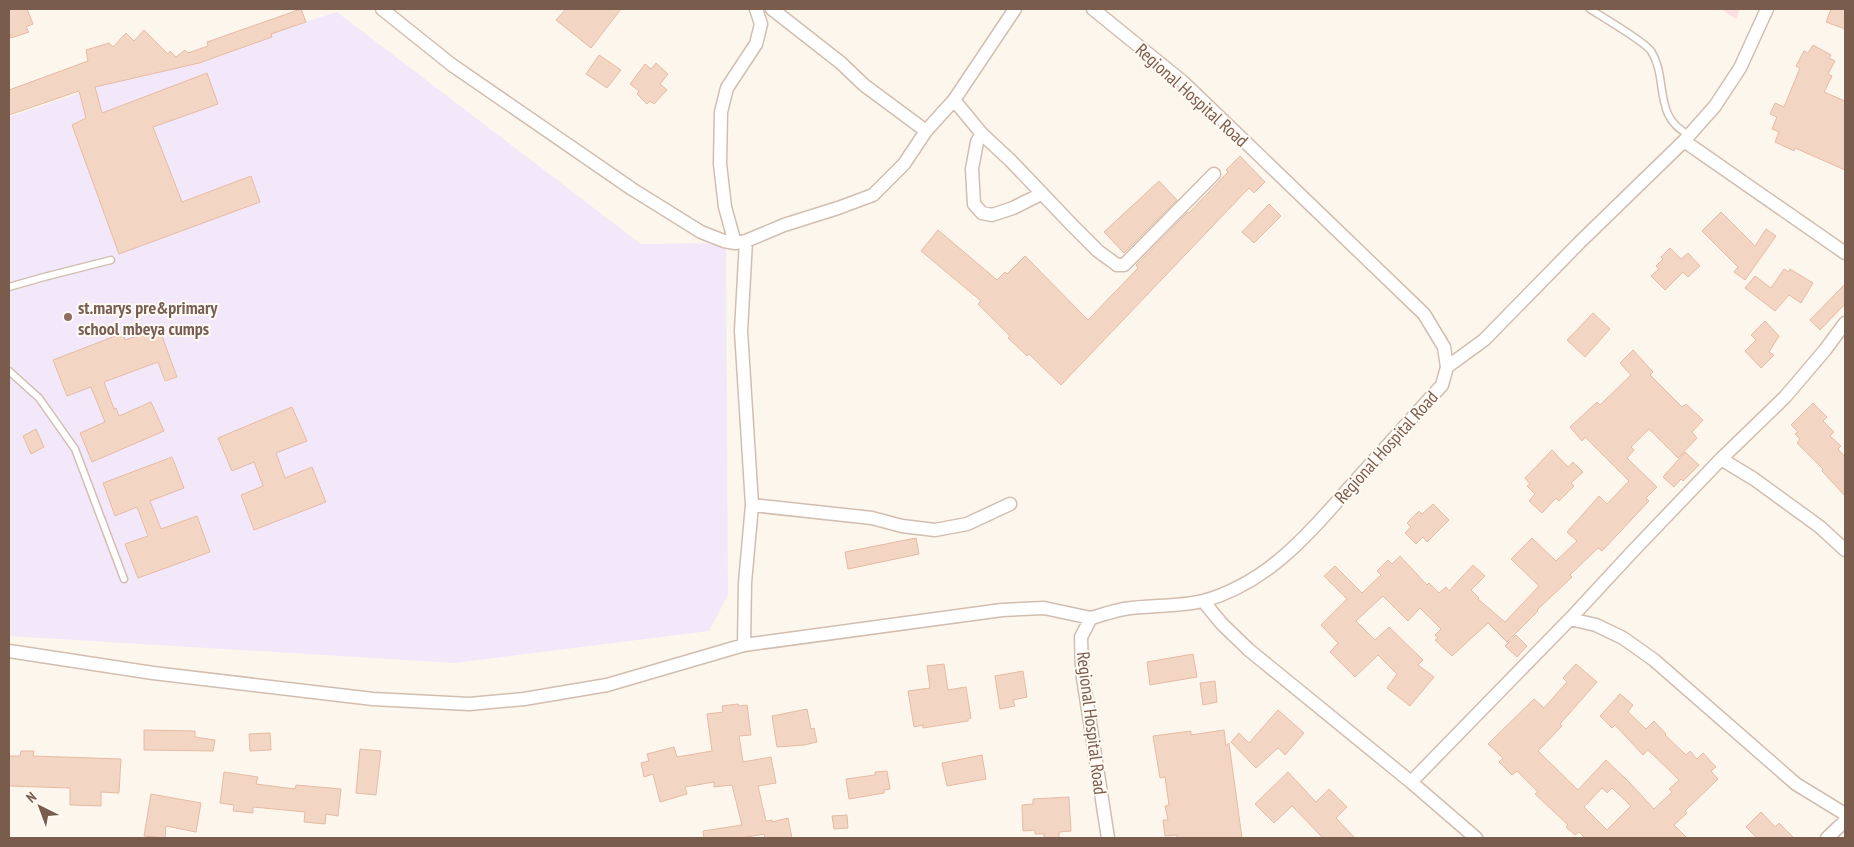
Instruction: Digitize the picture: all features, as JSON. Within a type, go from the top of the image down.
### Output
[{"type":"street","points":[[382,9],[452,64],[632,189],[701,232],[741,242],[784,225],[873,195],[904,164],[926,131],[954,100],[1015,9]]},
{"type":"street","points":[[744,645],[745,583],[752,505],[742,331],[741,242],[725,207],[720,164],[721,112],[727,88],[756,44],[761,24],[756,9]]},
{"type":"street","points":[[772,9],[841,63],[864,85],[926,131]]},
{"type":"street","name":"Regional Hospital Road","points":[[1093,9],[1183,82],[1424,314],[1444,347],[1447,367],[1442,385],[1311,530],[1281,560],[1254,579],[1233,590],[1203,600],[1168,606],[1123,609],[1091,618],[1082,637],[1082,671],[1108,838]]},
{"type":"street","points":[[1447,367],[1484,340],[1579,243],[1687,138],[1715,106],[1740,68],[1767,9]]},
{"type":"street","points":[[954,100],[982,134],[1011,161],[1040,194],[1098,250],[1117,265],[1124,265],[1214,174]]},
{"type":"street","points":[[982,134],[977,142],[972,169],[974,204],[982,213],[992,215],[1013,208],[1040,194]]},
{"type":"street","points":[[1687,138],[1844,251]]},
{"type":"street","points":[[1411,782],[1570,620],[1633,551],[1722,459],[1785,397],[1845,323]]},
{"type":"street","points":[[1722,459],[1754,479],[1820,527],[1845,550]]},
{"type":"street","points":[[752,505],[864,517],[902,526],[935,530],[967,524],[1010,504]]},
{"type":"street","points":[[1203,600],[1222,624],[1249,650],[1411,782],[1476,838]]},
{"type":"street","points":[[9,651],[153,672],[374,699],[469,704],[524,699],[607,685],[744,645],[1002,610],[1044,608],[1091,618]]},
{"type":"street","points":[[1570,620],[1596,625],[1623,638],[1654,660],[1796,784],[1845,814]]},
{"type":"street","points":[[1827,838],[1845,821]]},
{"type":"lane","points":[[1590,9],[1650,49],[1660,72],[1660,90],[1670,120],[1687,138]]},
{"type":"lane","points":[[9,287],[44,276],[111,260]]},
{"type":"lane","points":[[9,371],[39,398],[75,450],[124,579]]},
{"type":"shaded area","points":[[1721,9],[1740,9],[1736,19]]},
{"type":"shaded area","points":[[337,12],[641,244],[726,243],[728,595],[709,631],[455,663],[9,636],[9,117],[94,88]]},
{"type":"building","points":[[9,9],[27,9],[33,24],[26,27],[29,32],[11,38],[9,31]]},
{"type":"building","points":[[301,9],[306,22],[271,34],[272,37],[199,63],[95,87],[102,113],[207,73],[218,104],[153,127],[182,202],[251,176],[260,202],[119,254],[72,125],[86,118],[79,91],[9,115],[9,90],[88,61],[86,50],[109,43],[113,47],[126,33],[134,41],[144,30],[168,54],[170,51],[176,57],[185,50],[188,53],[208,46],[207,42]]},
{"type":"building","points":[[566,9],[621,9],[591,48],[556,20]]},
{"type":"building","points":[[1831,9],[1845,9],[1845,29],[1826,22]]},
{"type":"building","points":[[1813,45],[1831,55],[1829,58],[1835,61],[1828,74],[1832,76],[1824,92],[1845,101],[1845,170],[1795,148],[1794,151],[1775,142],[1779,132],[1772,129],[1777,117],[1770,114],[1775,103],[1784,107],[1800,68],[1796,66],[1804,51],[1808,53]]},
{"type":"building","points":[[599,55],[621,70],[607,88],[586,74]]},
{"type":"building","points":[[656,63],[668,74],[660,84],[667,90],[654,104],[650,101],[647,104],[637,94],[639,91],[630,84],[645,64],[651,69]]},
{"type":"building","points":[[1240,156],[1265,182],[1254,193],[1249,188],[1061,385],[1029,354],[1027,356],[1008,338],[1010,336],[978,304],[981,301],[921,251],[938,230],[997,280],[1005,272],[1007,274],[1025,256],[1088,320],[1138,268],[1136,265],[1189,213],[1228,172],[1226,170]]},
{"type":"building","points":[[1159,181],[1177,200],[1124,253],[1104,232]]},
{"type":"building","points":[[1269,204],[1281,216],[1254,243],[1242,232]]},
{"type":"building","points":[[1721,212],[1755,246],[1766,229],[1776,236],[1745,280],[1734,272],[1738,267],[1702,231]]},
{"type":"building","points":[[1670,248],[1681,259],[1688,253],[1700,266],[1688,277],[1683,272],[1665,290],[1651,276],[1659,269],[1656,266],[1663,259],[1661,257]]},
{"type":"building","points":[[1784,269],[1789,272],[1790,269],[1813,283],[1801,303],[1789,295],[1775,311],[1745,288],[1755,276],[1771,288]]},
{"type":"building","points":[[1845,284],[1845,304],[1820,330],[1810,320]]},
{"type":"building","points":[[1593,313],[1610,329],[1585,357],[1567,340]]},
{"type":"building","points":[[1765,321],[1779,336],[1769,352],[1774,355],[1761,368],[1745,351],[1756,340],[1751,335]]},
{"type":"building","points":[[159,328],[177,377],[165,381],[158,362],[104,382],[114,409],[116,408],[119,416],[151,402],[164,431],[92,462],[80,433],[105,422],[91,387],[67,396],[53,360],[123,333],[125,340]]},
{"type":"building","points":[[1633,350],[1653,372],[1650,375],[1682,407],[1686,404],[1703,420],[1692,432],[1697,438],[1678,458],[1649,429],[1631,447],[1634,450],[1627,458],[1657,487],[1646,498],[1649,501],[1602,551],[1598,548],[1570,575],[1572,577],[1507,642],[1488,623],[1452,656],[1435,640],[1438,638],[1435,635],[1441,629],[1420,608],[1408,621],[1383,596],[1356,621],[1375,640],[1389,627],[1423,660],[1418,665],[1434,677],[1410,706],[1387,688],[1397,674],[1378,655],[1355,677],[1330,652],[1338,643],[1321,625],[1347,599],[1324,576],[1335,566],[1362,593],[1381,575],[1377,571],[1388,560],[1392,564],[1400,556],[1427,585],[1429,583],[1439,593],[1446,587],[1449,591],[1473,565],[1485,576],[1471,590],[1478,599],[1505,622],[1539,586],[1511,559],[1532,538],[1556,561],[1577,541],[1567,532],[1599,496],[1607,504],[1629,481],[1585,437],[1582,441],[1570,427],[1597,402],[1600,405],[1631,375],[1620,363]]},
{"type":"building","points":[[1813,403],[1827,417],[1823,421],[1834,432],[1830,436],[1841,446],[1838,449],[1845,457],[1845,496],[1822,471],[1823,469],[1797,443],[1800,439],[1795,434],[1798,432],[1791,425]]},
{"type":"building","points":[[292,407],[307,441],[276,453],[285,478],[312,467],[326,502],[254,530],[241,495],[263,486],[254,462],[232,471],[218,438]]},
{"type":"building","points":[[36,429],[44,447],[31,454],[23,436]]},
{"type":"building","points":[[1552,450],[1568,467],[1573,462],[1583,472],[1571,483],[1574,486],[1559,501],[1556,498],[1542,513],[1529,501],[1535,494],[1527,486],[1530,484],[1525,478]]},
{"type":"building","points":[[1685,452],[1699,465],[1674,487],[1663,477]]},
{"type":"building","points":[[172,457],[184,488],[150,501],[161,529],[197,516],[210,552],[138,578],[125,544],[148,536],[137,507],[115,516],[103,483]]},
{"type":"building","points":[[1433,504],[1449,520],[1427,542],[1423,537],[1416,544],[1405,533],[1411,527],[1407,523],[1419,511],[1422,514]]},
{"type":"building","points":[[916,538],[919,554],[848,569],[845,552]]},
{"type":"building","points":[[1516,635],[1527,646],[1517,657],[1505,646]]},
{"type":"building","points":[[1193,654],[1197,677],[1150,685],[1147,662]]},
{"type":"building","points":[[944,664],[948,690],[966,687],[971,718],[968,721],[923,728],[923,725],[914,727],[908,691],[930,688],[927,666]]},
{"type":"building","points":[[1576,664],[1597,682],[1560,724],[1562,726],[1538,751],[1578,790],[1606,760],[1654,809],[1672,792],[1669,789],[1679,780],[1648,750],[1643,755],[1615,725],[1612,728],[1600,716],[1620,694],[1633,705],[1628,712],[1646,729],[1654,721],[1665,735],[1686,755],[1690,751],[1697,759],[1703,753],[1716,767],[1711,771],[1718,779],[1685,811],[1687,813],[1674,825],[1687,838],[1585,838],[1579,832],[1575,835],[1566,827],[1568,825],[1535,794],[1538,792],[1517,771],[1512,775],[1499,762],[1503,758],[1488,744],[1534,699],[1544,708],[1567,682],[1563,678]],"holes":[[[1602,788],[1607,793],[1612,788],[1631,806],[1607,830],[1584,807]]]},
{"type":"building","points":[[1023,671],[1027,697],[1013,700],[1015,706],[1000,709],[995,676]]},
{"type":"building","points":[[1215,681],[1217,702],[1203,705],[1200,683]]},
{"type":"building","points":[[738,704],[739,706],[747,705],[751,735],[739,736],[743,762],[771,757],[776,783],[758,786],[766,821],[772,820],[772,822],[788,818],[792,838],[765,838],[764,834],[741,838],[704,838],[703,831],[742,825],[732,785],[714,787],[714,782],[685,787],[687,794],[660,802],[653,774],[644,777],[641,763],[649,761],[647,754],[674,747],[677,757],[712,751],[707,714],[723,712],[722,706]]},
{"type":"building","points":[[807,709],[811,729],[814,728],[817,742],[777,747],[772,716]]},
{"type":"building","points":[[1278,710],[1304,733],[1285,755],[1278,748],[1256,768],[1231,742],[1239,733],[1249,743]]},
{"type":"building","points":[[144,730],[195,731],[195,737],[215,740],[213,751],[144,750]]},
{"type":"building","points":[[1224,730],[1226,746],[1229,743],[1242,838],[1177,838],[1177,835],[1165,836],[1163,820],[1168,820],[1165,806],[1169,805],[1165,777],[1160,778],[1153,736],[1191,731],[1191,735]]},
{"type":"building","points":[[270,733],[271,750],[250,751],[249,734]]},
{"type":"building","points":[[360,749],[381,751],[376,795],[356,793]]},
{"type":"building","points":[[21,751],[34,751],[33,756],[121,759],[119,793],[101,792],[101,806],[70,805],[70,788],[9,786],[9,756],[20,756]]},
{"type":"building","points":[[982,755],[986,779],[947,786],[942,763]]},
{"type":"building","points":[[887,771],[890,789],[884,790],[884,793],[849,799],[846,779],[875,775],[875,772]]},
{"type":"building","points":[[224,772],[258,777],[256,784],[295,789],[296,785],[341,789],[338,816],[326,814],[325,824],[304,822],[305,812],[253,807],[253,813],[233,811],[234,805],[220,803]]},
{"type":"building","points":[[1288,772],[1316,802],[1329,789],[1347,807],[1336,818],[1355,838],[1323,838],[1292,806],[1274,823],[1255,804]]},
{"type":"building","points":[[151,794],[201,803],[196,832],[166,826],[165,838],[144,836]]},
{"type":"building","points":[[1069,797],[1071,831],[1059,832],[1059,838],[1044,838],[1044,834],[1035,834],[1035,830],[1023,831],[1022,805],[1033,804],[1033,799]]},
{"type":"building","points":[[1761,812],[1775,827],[1779,823],[1794,838],[1757,838],[1746,827]]},
{"type":"building","points":[[847,815],[848,828],[834,829],[832,816]]},
{"type":"place","name":"st.marys pre&primary school mbeya cumps","points":[[68,317]]}]
